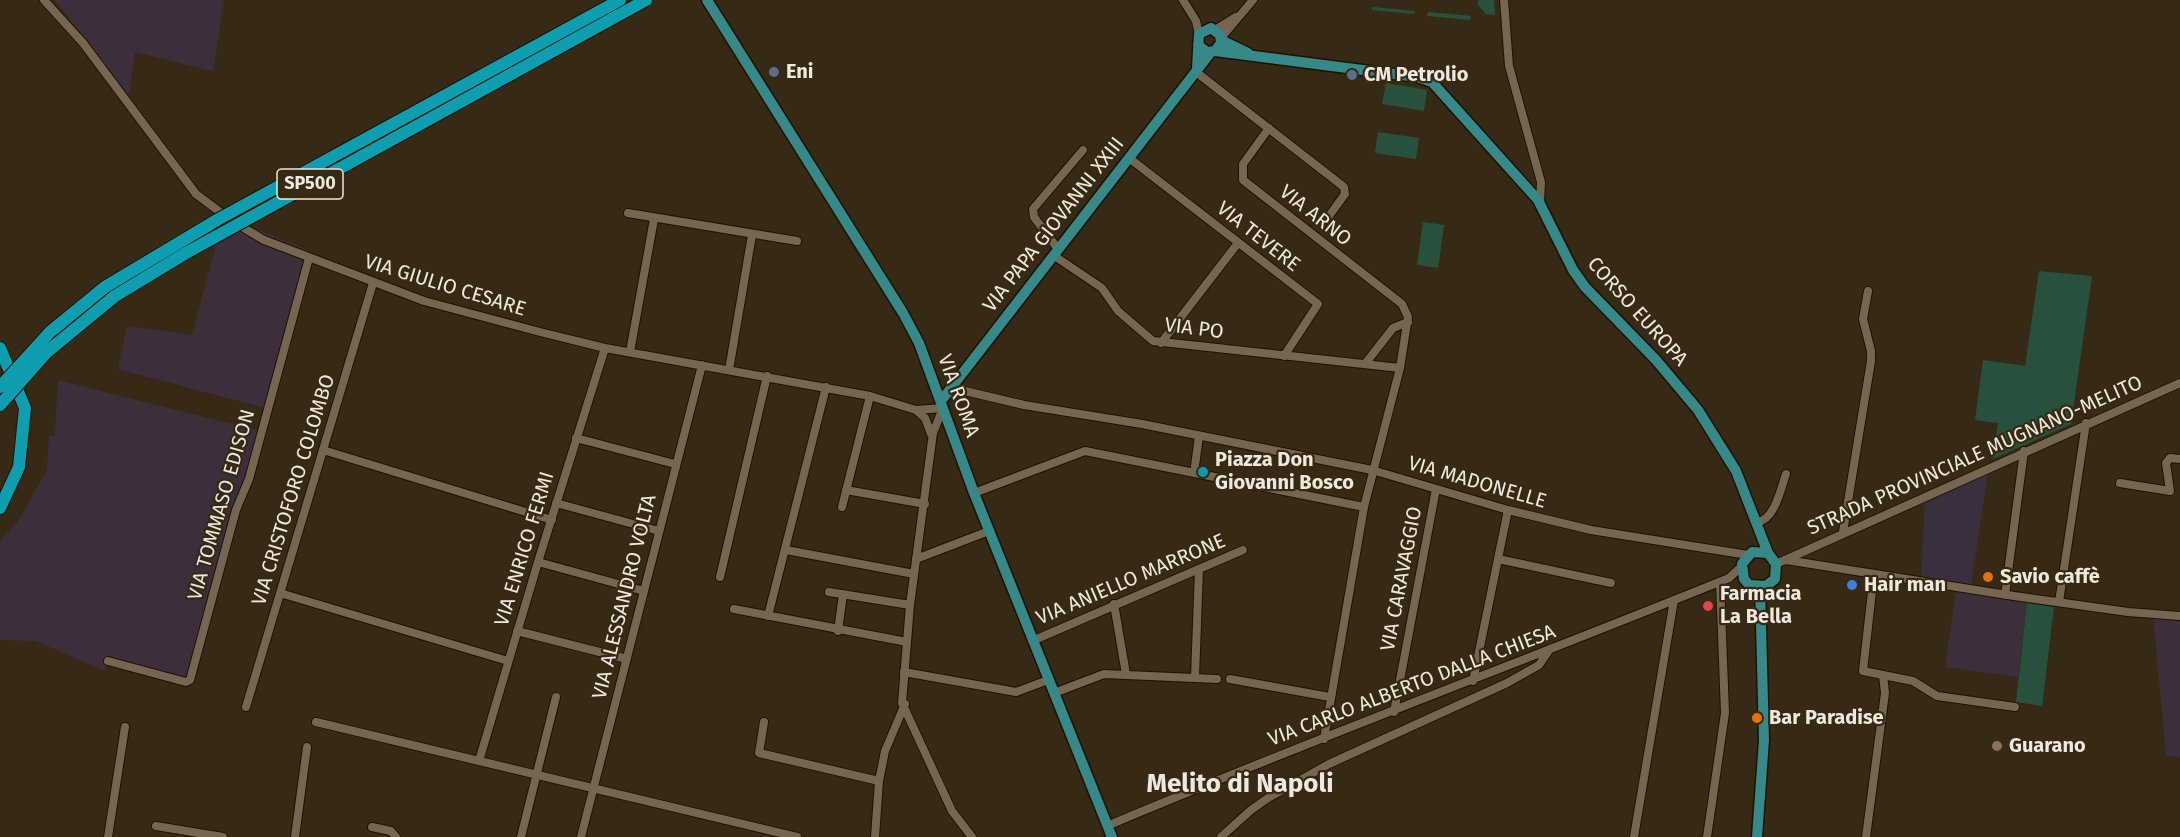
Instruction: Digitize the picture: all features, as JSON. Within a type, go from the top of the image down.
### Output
[{"type":"highway","name":"SP500","points":[[0,387],[50,332],[105,287],[217,220],[620,0]]},
{"type":"highway","name":"SP500","points":[[0,405],[47,351],[116,296],[196,247],[646,0]]},
{"type":"highway","points":[[0,348],[25,408],[19,467],[0,508]]},
{"type":"main road","name":"VIA ROMA","points":[[707,0],[903,313],[919,343],[974,493],[1112,837]]},
{"type":"main road","name":"VIA PAPA GIOVANNI XXIII","points":[[942,404],[1055,252],[1213,52],[1217,34]]},
{"type":"main road","points":[[1198,40],[1217,34]]},
{"type":"main road","name":"CORSO EUROPA","points":[[1217,34],[1252,55]]},
{"type":"main road","points":[[1198,40],[1203,51],[1213,52]]},
{"type":"main road","points":[[1196,72],[1198,40]]},
{"type":"main road","name":"CORSO EUROPA","points":[[1213,52],[1416,77],[1432,82],[1520,180],[1538,195],[1573,270],[1585,287],[1656,360],[1704,418],[1736,471],[1775,559]]},
{"type":"main road","points":[[1757,522],[1756,536],[1741,567],[1754,587],[1764,740],[1757,837]]},
{"type":"main road","points":[[1748,555],[1757,551],[1775,559],[1775,579],[1754,587]]},
{"type":"street","name":"VIA GIULIO CESARE","points":[[44,0],[83,43],[196,194],[251,232],[373,283],[453,310],[605,348],[826,387],[870,396],[916,410],[942,404]]},
{"type":"street","points":[[1183,0],[1196,21],[1198,40]]},
{"type":"street","points":[[1217,34],[1244,12],[1253,0]]},
{"type":"street","points":[[1504,0],[1509,66],[1539,174],[1538,195]]},
{"type":"street","name":"CORSO EUROPA","points":[[1196,21],[1217,34]]},
{"type":"street","points":[[1196,72],[1345,189],[1344,197],[1329,216]]},
{"type":"street","name":"VIA ARNO","points":[[1269,128],[1243,164],[1242,180],[1402,304],[1408,321]]},
{"type":"street","name":"VIA PO","points":[[1083,150],[1032,209],[1034,218],[1055,252],[1102,288],[1115,307],[1145,337],[1161,343],[1400,368]]},
{"type":"street","name":"VIA TEVERE","points":[[1129,158],[1318,304],[1284,356]]},
{"type":"street","points":[[1520,180],[1532,182],[1539,174]]},
{"type":"street","points":[[628,213],[796,241]]},
{"type":"street","points":[[630,352],[654,219]]},
{"type":"street","points":[[729,370],[752,235]]},
{"type":"street","points":[[1161,343],[1238,243]]},
{"type":"street","name":"VIA TOMMASO EDISON","points":[[108,661],[186,682],[190,680],[236,510],[249,479],[309,258]]},
{"type":"street","name":"VIA CRISTOFORO COLOMBO","points":[[246,707],[373,283]]},
{"type":"street","points":[[1843,532],[1872,356],[1863,319],[1868,291]]},
{"type":"street","points":[[1365,364],[1391,330],[1408,321]]},
{"type":"street","points":[[1324,739],[1364,507],[1372,470],[1387,425],[1408,321]]},
{"type":"street","name":"VIA ENRICO FERMI","points":[[479,761],[537,562],[605,348]]},
{"type":"street","name":"VIA ALESSANDRO VOLTA","points":[[581,837],[702,365]]},
{"type":"street","points":[[720,578],[766,376]]},
{"type":"street","name":"STRADA PROVINCIALE MUGNANO-MELITO","points":[[1775,559],[1843,532],[2180,382]]},
{"type":"street","points":[[768,616],[826,387]]},
{"type":"street","name":"VIA MADONELLE","points":[[965,391],[1024,405],[1372,470],[1508,510],[1591,530],[1748,555]]},
{"type":"street","points":[[842,507],[870,396]]},
{"type":"street","points":[[942,404],[933,440],[910,605],[904,672],[904,709],[952,811],[972,837]]},
{"type":"street","points":[[916,410],[929,424],[933,440]]},
{"type":"street","points":[[936,422],[947,422]]},
{"type":"street","points":[[2059,602],[2086,423]]},
{"type":"street","points":[[1194,473],[1199,436]]},
{"type":"street","points":[[576,438],[675,464]]},
{"type":"street","points":[[323,450],[552,520]]},
{"type":"street","points":[[974,493],[1082,452],[1364,507]]},
{"type":"street","points":[[2005,595],[2024,452]]},
{"type":"street","points":[[2120,483],[2170,491],[2166,464],[2170,458],[2180,459]]},
{"type":"street","points":[[1757,522],[1762,521],[1771,513],[1786,474]]},
{"type":"street","name":"VIA CARAVAGGIO","points":[[1394,711],[1436,489]]},
{"type":"street","points":[[846,490],[925,504]]},
{"type":"street","points":[[556,503],[659,531]]},
{"type":"street","points":[[1473,681],[1508,510]]},
{"type":"street","points":[[916,559],[989,531]]},
{"type":"street","points":[[786,550],[914,574]]},
{"type":"street","name":"VIA ANIELLO MARRONE","points":[[1032,640],[1090,618],[1114,604],[1243,550]]},
{"type":"street","points":[[1498,559],[1611,583]]},
{"type":"street","points":[[1775,559],[2005,595],[2180,616]]},
{"type":"street","points":[[537,562],[644,591]]},
{"type":"street","name":"VIA CARLO ALBERTO DALLA CHIESA","points":[[1107,826],[1724,580],[1741,567]]},
{"type":"street","points":[[1195,677],[1199,568]]},
{"type":"street","points":[[1874,574],[1863,670],[1913,681],[1937,696],[2015,707]]},
{"type":"street","points":[[1707,837],[1725,713],[1724,580]]},
{"type":"street","name":"VIA CARLO ALBERTO DALLA CHIESA","points":[[1724,580],[1754,587]]},
{"type":"street","points":[[829,592],[910,605]]},
{"type":"street","points":[[280,593],[508,661]]},
{"type":"street","points":[[838,631],[843,594]]},
{"type":"street","points":[[1634,837],[1674,600]]},
{"type":"street","points":[[1114,604],[1126,674]]},
{"type":"street","points":[[734,609],[838,631],[907,642]]},
{"type":"street","points":[[517,631],[627,659]]},
{"type":"street","points":[[1221,837],[1268,798],[1329,764],[1508,682],[1539,665],[1550,649]]},
{"type":"street","points":[[904,672],[1016,692],[1048,680]]},
{"type":"street","points":[[1054,693],[1104,674],[1217,679]]},
{"type":"street","points":[[1866,837],[1885,693],[1883,675]]},
{"type":"street","points":[[1230,679],[1330,697]]},
{"type":"street","points":[[521,837],[556,697]]},
{"type":"street","points":[[875,837],[879,781],[889,735],[904,709]]},
{"type":"street","points":[[319,722],[592,790],[797,837]]},
{"type":"street","points":[[764,722],[758,750],[760,754],[879,781]]},
{"type":"street","points":[[108,837],[125,727]]},
{"type":"street","points":[[295,837],[307,747]]},
{"type":"street","points":[[156,826],[223,837]]},
{"type":"street","points":[[372,827],[391,831],[396,837]]},
{"type":"shaded area","points":[[55,0],[224,0],[213,71],[135,52],[129,95]]},
{"type":"shaded area","points":[[225,210],[256,229],[308,250],[265,408],[118,369],[127,326],[192,335]]},
{"type":"shaded area","points":[[58,380],[259,431],[187,678],[107,658],[105,671],[36,641],[0,640],[0,541],[17,523],[47,470],[49,436],[55,435]]},
{"type":"shaded area","points":[[1988,472],[1971,585],[1921,578],[1925,500]]},
{"type":"shaded area","points":[[1956,590],[2027,601],[2018,677],[1945,667]]},
{"type":"shaded area","points":[[2153,616],[2180,619],[2180,757],[2166,756]]},
{"type":"green space","points":[[1478,0],[1494,0],[1495,15],[1486,14],[1478,5]]},
{"type":"green space","points":[[1372,7],[1415,11],[1414,14],[1372,10]]},
{"type":"green space","points":[[1428,12],[1471,16],[1470,20],[1427,16]]},
{"type":"green space","points":[[1386,83],[1427,90],[1424,111],[1382,104]]},
{"type":"green space","points":[[1378,132],[1419,138],[1416,159],[1375,153]]},
{"type":"green space","points":[[1423,222],[1444,225],[1438,268],[1417,265]]},
{"type":"green space","points":[[2039,271],[2092,276],[2071,424],[1993,459],[1998,423],[1975,420],[1983,360],[2025,366]]},
{"type":"green space","points":[[2027,603],[2054,607],[2042,706],[2016,702]]},
{"type":"place","name":"Eni","points":[[774,72]]},
{"type":"place","name":"CM Petrolio","points":[[1352,75]]},
{"type":"place","name":"Piazza Don Giovanni Bosco","points":[[1203,472]]},
{"type":"place","name":"Savio caffè","points":[[1988,577]]},
{"type":"place","name":"Hair man","points":[[1852,585]]},
{"type":"place","name":"Farmacia La Bella","points":[[1708,606]]},
{"type":"place","name":"Bar Paradise","points":[[1757,718]]},
{"type":"place","name":"Guarano","points":[[1997,746]]},
{"type":"district","name":"Melito di Napoli","points":[[1240,785]]}]
